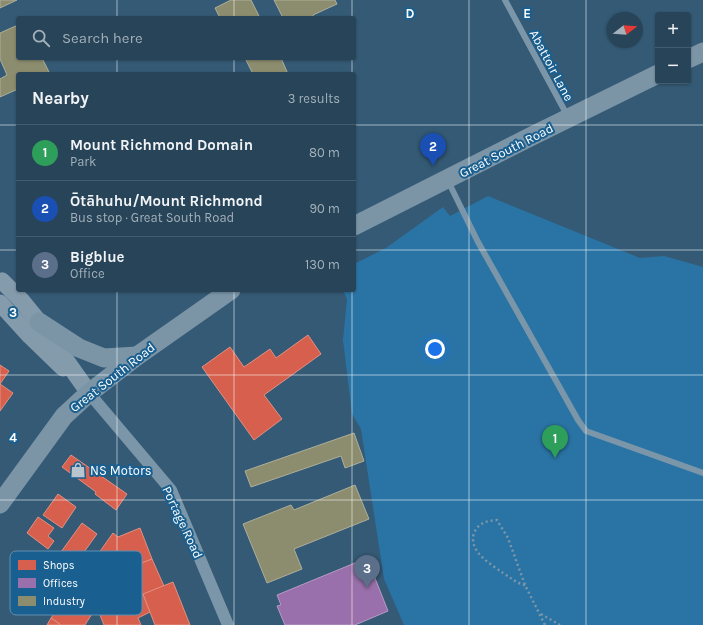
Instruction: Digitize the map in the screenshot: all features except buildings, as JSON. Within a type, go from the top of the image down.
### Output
[{"type":"main road","points":[[691,58],[703,52]]},
{"type":"main road","name":"Great South Road","points":[[356,225],[655,76]]},
{"type":"main road","name":"Portage Road","points":[[0,281],[21,300],[34,329]]},
{"type":"main road","name":"Great South Road","points":[[0,504],[64,416],[89,393],[136,356],[229,292]]},
{"type":"main road","name":"Portage Road","points":[[0,303],[34,329],[89,393]]},
{"type":"main road","points":[[0,316],[104,358],[136,356]]},
{"type":"street","name":"Portage Road","points":[[89,393],[171,490],[228,625]]},
{"type":"lane","name":"Abattoir Lane","points":[[504,0],[568,119]]},
{"type":"lane","points":[[447,180],[478,242],[578,420],[586,431],[703,473]]},
{"type":"path","points":[[525,585],[517,583],[488,563],[475,549],[473,538],[476,529],[483,522],[497,520],[508,538],[525,585],[541,614],[545,625]]},
{"type":"path","points":[[541,614],[560,625]]},
{"type":"shaded area","points":[[488,196],[640,258],[664,256],[703,267],[703,625],[404,625],[384,579],[361,429],[352,414],[343,340],[347,299],[344,292],[356,292],[356,263],[386,248],[443,207],[450,216]]},
{"type":"place","name":"Ōtāhuhu/Mount Richmond","points":[[433,166]]},
{"type":"place","name":"Mount Richmond Domain","points":[[555,458]]},
{"type":"place","name":"NS Motors","points":[[78,470]]},
{"type":"place","name":"Bigblue","points":[[367,588]]}]
